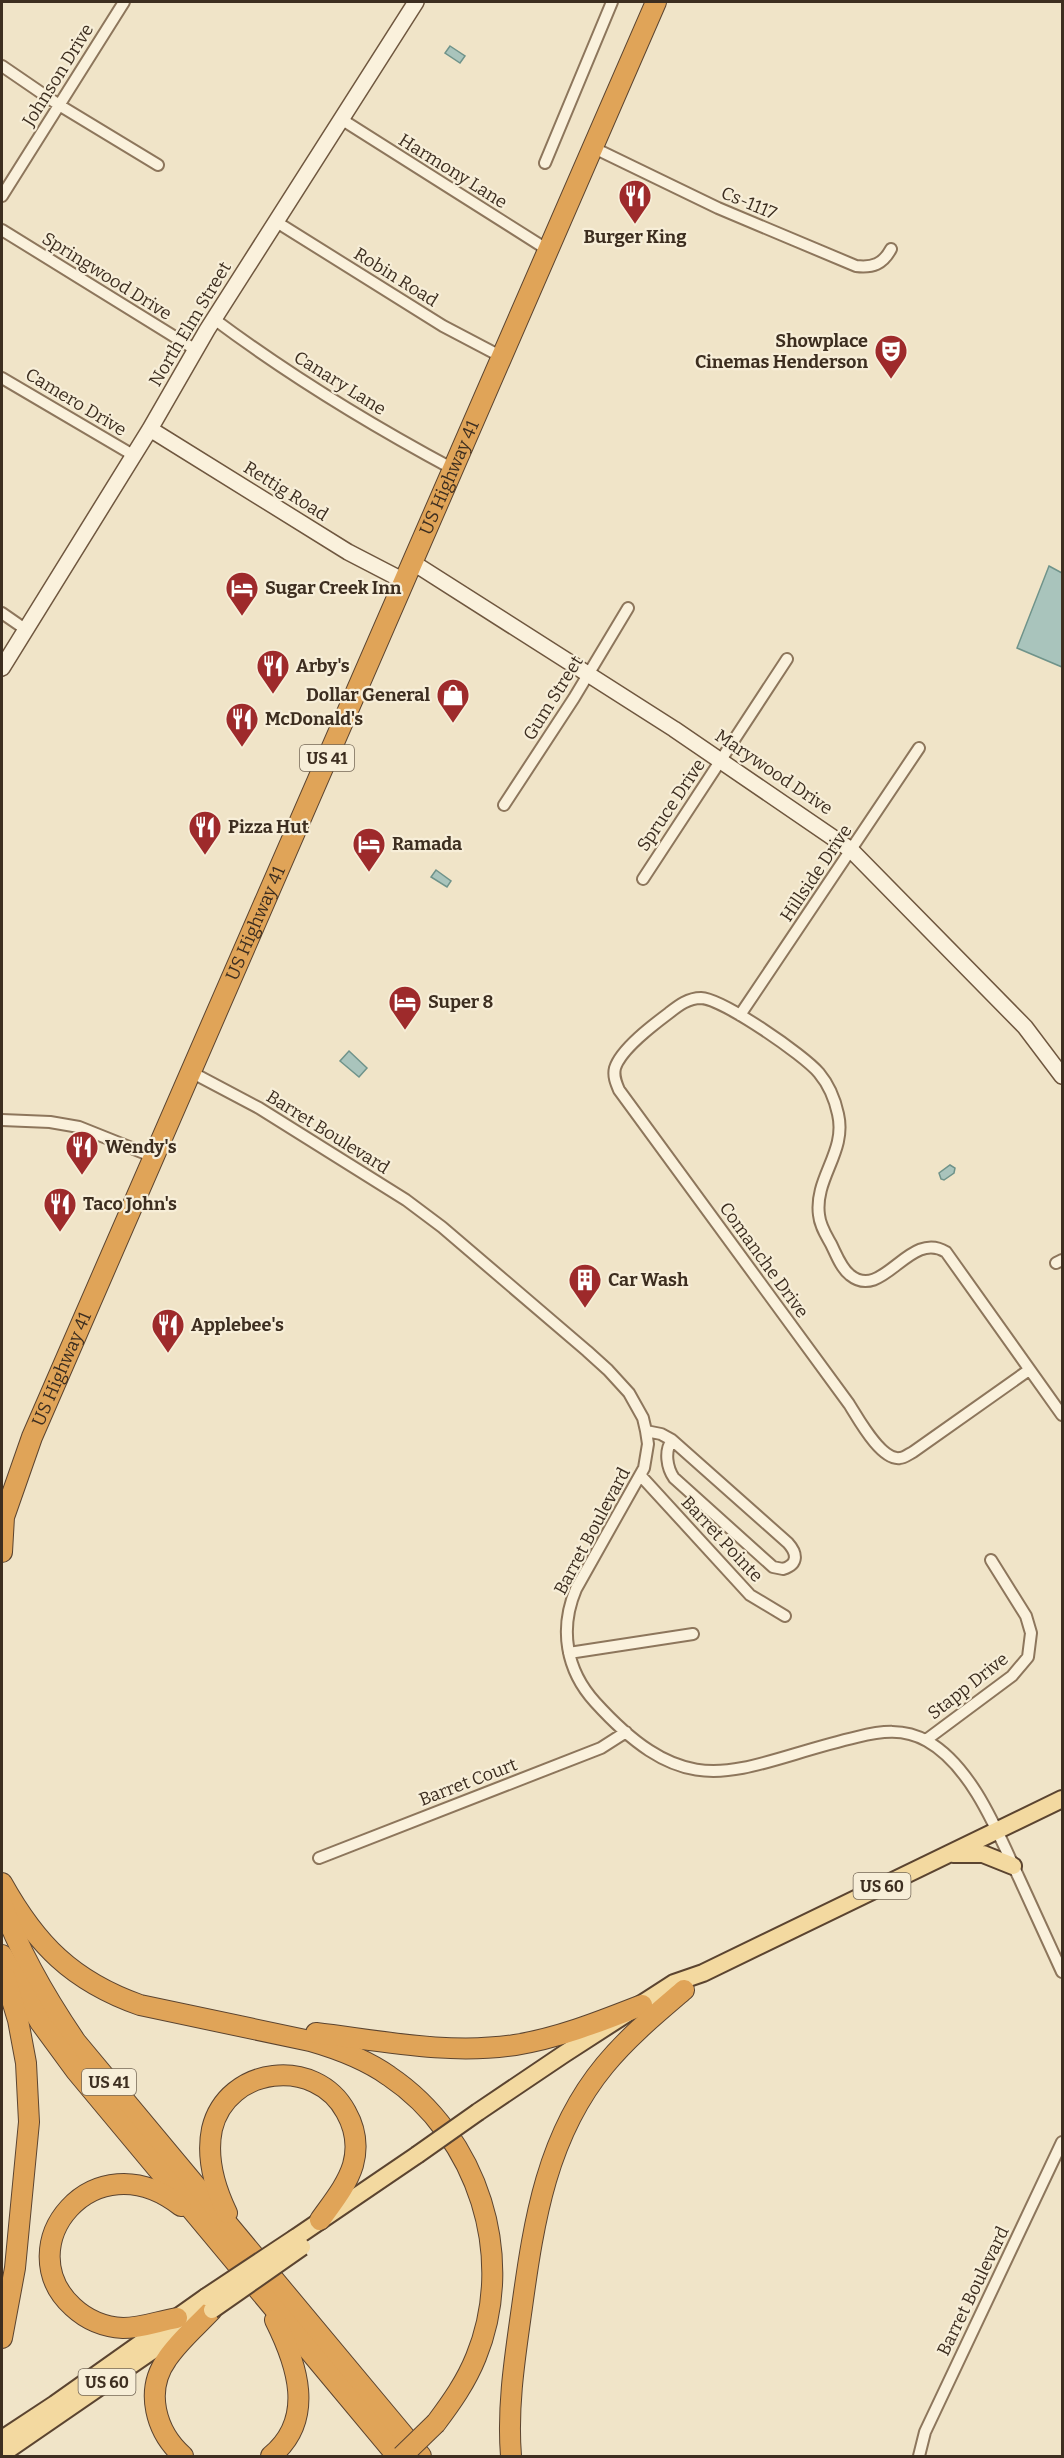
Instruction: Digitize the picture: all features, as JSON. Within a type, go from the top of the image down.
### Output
[{"type":"highway","name":"US Highway 41","points":[[3,1519],[36,1428],[656,2]]},
{"type":"highway","name":"US 41","points":[[2,1552],[3,1519]]},
{"type":"highway","points":[[2,1883],[21,1918],[35,1936],[73,1970],[118,1997],[140,2005],[310,2041],[364,2061],[388,2075],[422,2102],[438,2119],[461,2154],[473,2178],[484,2211],[490,2241],[492,2280],[484,2331],[465,2380],[436,2423],[399,2457]]},
{"type":"highway","name":"US 41","points":[[2,1901],[18,1943],[39,1984],[76,2042],[420,2457]]},
{"type":"highway","name":"US 41","points":[[2,1955],[57,2047],[399,2457]]},
{"type":"highway","points":[[2,1965],[18,2020],[26,2063],[29,2112],[15,2268],[2,2338]]},
{"type":"highway","points":[[511,2457],[512,2384],[535,2222],[551,2159],[568,2120],[598,2074],[624,2044],[684,1990]]},
{"type":"highway","points":[[196,2017],[424,2047],[470,2049],[538,2041],[642,2005]]},
{"type":"highway","points":[[244,2244],[220,2198],[210,2155],[211,2138],[222,2106],[240,2088],[254,2080],[271,2075],[288,2074],[313,2081],[334,2095],[349,2116],[355,2140],[353,2166],[342,2188],[320,2220]]},
{"type":"highway","points":[[177,2318],[123,2328],[108,2326],[80,2313],[68,2302],[53,2275],[51,2251],[54,2235],[65,2213],[76,2201],[89,2192],[114,2184],[138,2184],[162,2193],[209,2230]]},
{"type":"highway","points":[[261,2290],[291,2354],[299,2393],[298,2412],[292,2430],[282,2446],[271,2457]]},
{"type":"highway","points":[[183,2457],[161,2429],[155,2402],[156,2384],[167,2359],[209,2304]]},
{"type":"main road","name":"US 60","points":[[2,2454],[209,2304],[480,2117],[564,2054],[674,1983],[703,1973],[1062,1799]]},
{"type":"main road","points":[[946,1854],[983,1854],[1013,1866]]},
{"type":"main road","name":"US 60","points":[[480,2117],[684,1990],[703,1973]]},
{"type":"main road","name":"US 60","points":[[298,2242],[320,2220],[420,2159]]},
{"type":"main road","name":"US 60","points":[[2,2439],[177,2318],[209,2304]]},
{"type":"street","name":"Johnson Drive","points":[[2,196],[124,2]]},
{"type":"street","name":"North Elm Street","points":[[2,668],[275,221],[416,2]]},
{"type":"street","points":[[544,163],[612,2]]},
{"type":"street","points":[[2,66],[59,105],[158,165]]},
{"type":"street","name":"Harmony Lane","points":[[341,119],[548,250]]},
{"type":"street","name":"Cs-1117","points":[[592,147],[718,208],[856,266],[880,264],[891,249]]},
{"type":"street","name":"Robin Road","points":[[275,221],[443,326],[502,357]]},
{"type":"street","name":"Springwood Drive","points":[[2,230],[196,350]]},
{"type":"street","name":"Canary Lane","points":[[214,320],[338,401],[453,469]]},
{"type":"street","name":"Camero Drive","points":[[2,378],[133,455]]},
{"type":"street","name":"Rettig Road","points":[[150,429],[348,552],[404,581]]},
{"type":"street","name":"Marywood Drive","points":[[412,562],[721,760],[851,850],[1025,1027],[1062,1076]]},
{"type":"street","name":"Gum Street","points":[[504,805],[628,608]]},
{"type":"street","points":[[2,613],[25,629]]},
{"type":"street","name":"Spruce Drive","points":[[643,879],[787,659]]},
{"type":"street","name":"Hillside Drive","points":[[740,1015],[919,748]]},
{"type":"street","name":"Comanche Drive","points":[[740,1015],[704,998],[696,998],[680,1005],[654,1025],[623,1055],[615,1069],[616,1083],[877,1446],[888,1456],[903,1458],[1029,1370]]},
{"type":"street","points":[[740,1015],[807,1062],[820,1074],[832,1094],[839,1116],[840,1137],[835,1157],[822,1185],[819,1215],[825,1233],[843,1269],[856,1279],[867,1281],[886,1273],[924,1247],[939,1248],[946,1252],[1062,1415]]},
{"type":"street","name":"Barret Boulevard","points":[[191,1072],[259,1108],[402,1197],[442,1227],[608,1370],[637,1405],[646,1431],[647,1456],[641,1476],[571,1602],[566,1628],[569,1653],[577,1675],[589,1695],[626,1732],[659,1758],[681,1767],[704,1771],[744,1768],[875,1732],[899,1731],[926,1740],[942,1750],[959,1768],[997,1829],[1062,1972]]},
{"type":"street","points":[[2,1120],[45,1121],[79,1127],[154,1156]]},
{"type":"street","points":[[646,1431],[661,1434],[672,1440],[788,1543],[795,1552],[796,1558],[792,1564],[783,1569],[773,1567],[674,1478],[667,1463],[669,1444],[672,1440]]},
{"type":"street","name":"Barret Pointe","points":[[641,1476],[750,1595],[785,1616]]},
{"type":"street","name":"Stapp Drive","points":[[926,1740],[1012,1676],[1028,1657],[1031,1633],[1026,1616],[991,1560]]},
{"type":"street","points":[[569,1653],[693,1634]]},
{"type":"street","name":"Barret Court","points":[[320,1858],[601,1748],[626,1732]]},
{"type":"street","name":"Barret Boulevard","points":[[919,2457],[925,2432],[1062,2142]]},
{"type":"water","points":[[450,46],[465,56],[460,63],[445,53]]},
{"type":"water","points":[[1049,566],[1062,573],[1062,667],[1017,648]]},
{"type":"water","points":[[436,870],[451,881],[447,887],[431,877]]},
{"type":"water","points":[[349,1051],[367,1068],[359,1077],[340,1061]]},
{"type":"water","points":[[950,1165],[955,1168],[954,1173],[944,1180],[941,1179],[939,1173]]},
{"type":"place","name":"Burger King","points":[[635,225]]},
{"type":"place","name":"Showplace Cinemas Henderson","points":[[891,380]]},
{"type":"place","name":"Sugar Creek Inn","points":[[242,617]]},
{"type":"place","name":"Arby's","points":[[273,695]]},
{"type":"place","name":"Dollar General","points":[[453,724]]},
{"type":"place","name":"McDonald's","points":[[242,748]]},
{"type":"place","name":"Pizza Hut","points":[[205,856]]},
{"type":"place","name":"Ramada","points":[[369,873]]},
{"type":"place","name":"Super 8","points":[[405,1031]]},
{"type":"place","name":"Wendy's","points":[[82,1176]]},
{"type":"place","name":"Taco John's","points":[[60,1233]]},
{"type":"place","name":"Car Wash","points":[[585,1309]]},
{"type":"place","name":"Applebee's","points":[[168,1354]]}]
